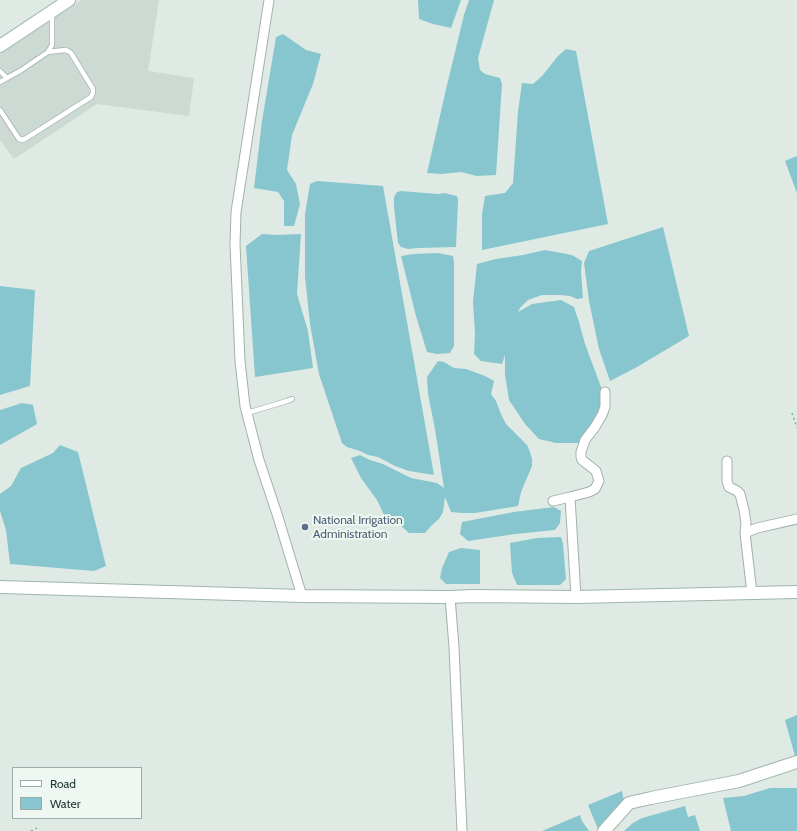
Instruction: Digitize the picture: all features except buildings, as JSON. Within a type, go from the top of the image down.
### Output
[{"type":"street","points":[[0,46],[69,0]]},
{"type":"street","points":[[269,0],[236,212],[235,244],[240,361],[245,406],[259,460],[302,596]]},
{"type":"street","points":[[553,501],[589,492],[594,489],[599,481],[596,472],[582,460],[581,452],[585,440],[602,415],[605,392]]},
{"type":"street","points":[[727,461],[727,481],[730,487],[738,491],[740,494],[746,523],[745,533],[752,593]]},
{"type":"street","points":[[570,497],[576,597]]},
{"type":"street","points":[[745,533],[757,528],[797,519]]},
{"type":"street","points":[[0,588],[302,596],[450,597],[576,597],[797,592]]},
{"type":"street","points":[[450,597],[454,647],[462,831]]},
{"type":"street","points":[[604,831],[629,803],[739,780],[797,762]]},
{"type":"lane","points":[[0,82],[20,71],[48,52],[52,45],[52,11]]},
{"type":"lane","points":[[0,110],[19,139],[25,140],[91,97],[93,89],[70,53],[65,50],[48,52]]},
{"type":"lane","points":[[0,71],[7,78]]},
{"type":"lane","points":[[247,413],[292,399]]},
{"type":"path","points":[[792,413],[797,428]]},
{"type":"path","points":[[31,831],[37,828]]},
{"type":"shaded area","points":[[81,0],[159,0],[148,71],[194,78],[189,116],[97,104],[14,159],[0,140],[0,54]]},
{"type":"water","points":[[418,0],[461,0],[451,28],[419,19]]},
{"type":"water","points":[[469,0],[494,0],[478,58],[480,70],[485,74],[500,78],[502,84],[496,175],[477,176],[461,172],[442,174],[427,173],[447,85]]},
{"type":"water","points":[[283,34],[306,50],[321,54],[313,84],[292,135],[287,170],[296,184],[300,204],[294,226],[284,226],[284,201],[278,192],[254,188],[262,121],[276,37]]},
{"type":"water","points":[[566,49],[576,51],[608,224],[482,250],[482,214],[485,196],[505,193],[513,183],[518,112],[522,83],[533,84]]},
{"type":"water","points":[[797,156],[797,193],[785,161]]},
{"type":"water","points":[[317,181],[383,186],[434,475],[409,471],[395,466],[378,457],[347,447],[342,443],[319,374],[310,324],[305,277],[305,214],[310,184]]},
{"type":"water","points":[[397,192],[438,194],[444,193],[457,196],[456,247],[408,249],[401,247],[398,243],[394,197]]},
{"type":"water","points":[[663,227],[689,336],[610,381],[599,349],[589,301],[584,263],[589,251]]},
{"type":"water","points":[[262,234],[301,234],[297,294],[308,331],[313,368],[255,377],[246,246]]},
{"type":"water","points":[[545,250],[572,255],[582,261],[581,272],[583,298],[577,299],[570,296],[542,295],[528,300],[518,312],[532,304],[561,300],[574,307],[585,344],[601,387],[602,406],[594,424],[579,443],[556,443],[539,439],[525,424],[509,400],[505,375],[505,355],[502,364],[481,361],[474,354],[475,334],[473,302],[477,264]]},
{"type":"water","points":[[438,253],[453,256],[454,346],[450,353],[437,354],[427,352],[416,316],[401,256]]},
{"type":"water","points":[[0,286],[35,290],[30,386],[0,395]]},
{"type":"water","points":[[438,361],[444,362],[454,368],[466,369],[494,381],[491,394],[496,401],[506,424],[527,445],[532,459],[532,466],[521,492],[518,506],[475,513],[451,512],[445,497],[443,512],[439,519],[425,533],[409,533],[399,524],[385,517],[377,500],[361,478],[351,458],[360,455],[383,464],[411,478],[437,483],[444,488],[428,394],[427,377]]},
{"type":"water","points":[[22,403],[33,405],[37,424],[0,445],[0,410]]},
{"type":"water","points":[[60,445],[78,452],[106,566],[94,571],[10,564],[6,530],[0,511],[0,494],[11,486],[21,468],[53,453]]},
{"type":"water","points":[[554,507],[561,511],[560,523],[555,530],[468,541],[460,534],[462,522],[514,512]]},
{"type":"water","points":[[561,537],[566,579],[560,585],[517,585],[512,573],[510,543],[537,538]]},
{"type":"water","points":[[461,548],[480,550],[480,584],[446,584],[440,578],[442,568],[449,552]]},
{"type":"water","points":[[797,715],[797,756],[795,756],[785,720]]},
{"type":"water","points":[[770,788],[797,788],[797,831],[731,831],[723,798],[744,796]]},
{"type":"water","points":[[622,791],[624,801],[614,809],[598,829],[588,805]]},
{"type":"water","points":[[685,806],[688,817],[695,815],[700,831],[624,831],[633,823],[642,818]]},
{"type":"water","points":[[580,815],[589,831],[542,831]]},
{"type":"place","name":"National Irrigation Administration","points":[[305,527]]}]
